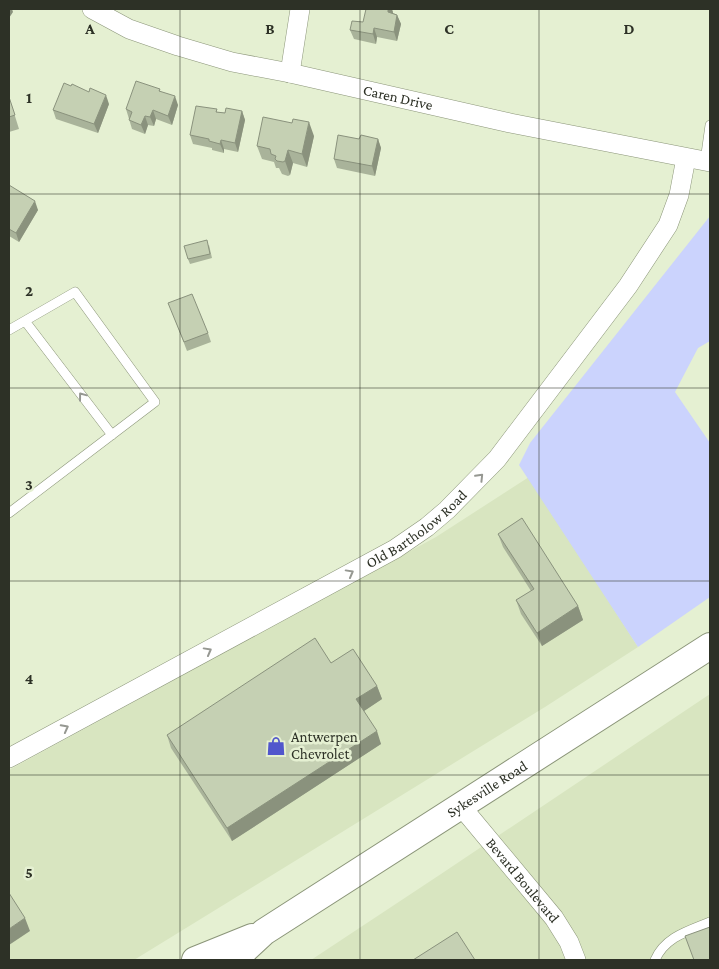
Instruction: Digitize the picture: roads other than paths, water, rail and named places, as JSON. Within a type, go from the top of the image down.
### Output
[{"type":"main road","name":"Sykesville Road","points":[[234,960],[264,932],[710,646]]},
{"type":"main road","name":"Sykesville Road","points":[[195,960],[264,932]]},
{"type":"street","name":"Caren Drive","points":[[92,9],[129,29],[232,62],[290,73],[510,124],[708,161]]},
{"type":"street","points":[[290,73],[300,9]]},
{"type":"street","name":"Old Bartholow Road","points":[[15,755],[395,549],[427,527],[447,510],[497,459],[628,286],[668,225],[679,195],[686,158]]},
{"type":"street","name":"Bevard Boulevard","points":[[460,805],[554,918],[569,942],[576,960]]},
{"type":"lane","points":[[708,161],[710,125]]},
{"type":"lane","points":[[9,330],[75,292],[156,402],[9,513]]},
{"type":"lane","points":[[25,321],[112,435]]},
{"type":"lane","points":[[655,960],[663,945],[710,922]]},
{"type":"place","name":"Antwerpen Chevrolet","points":[[276,746]]}]
